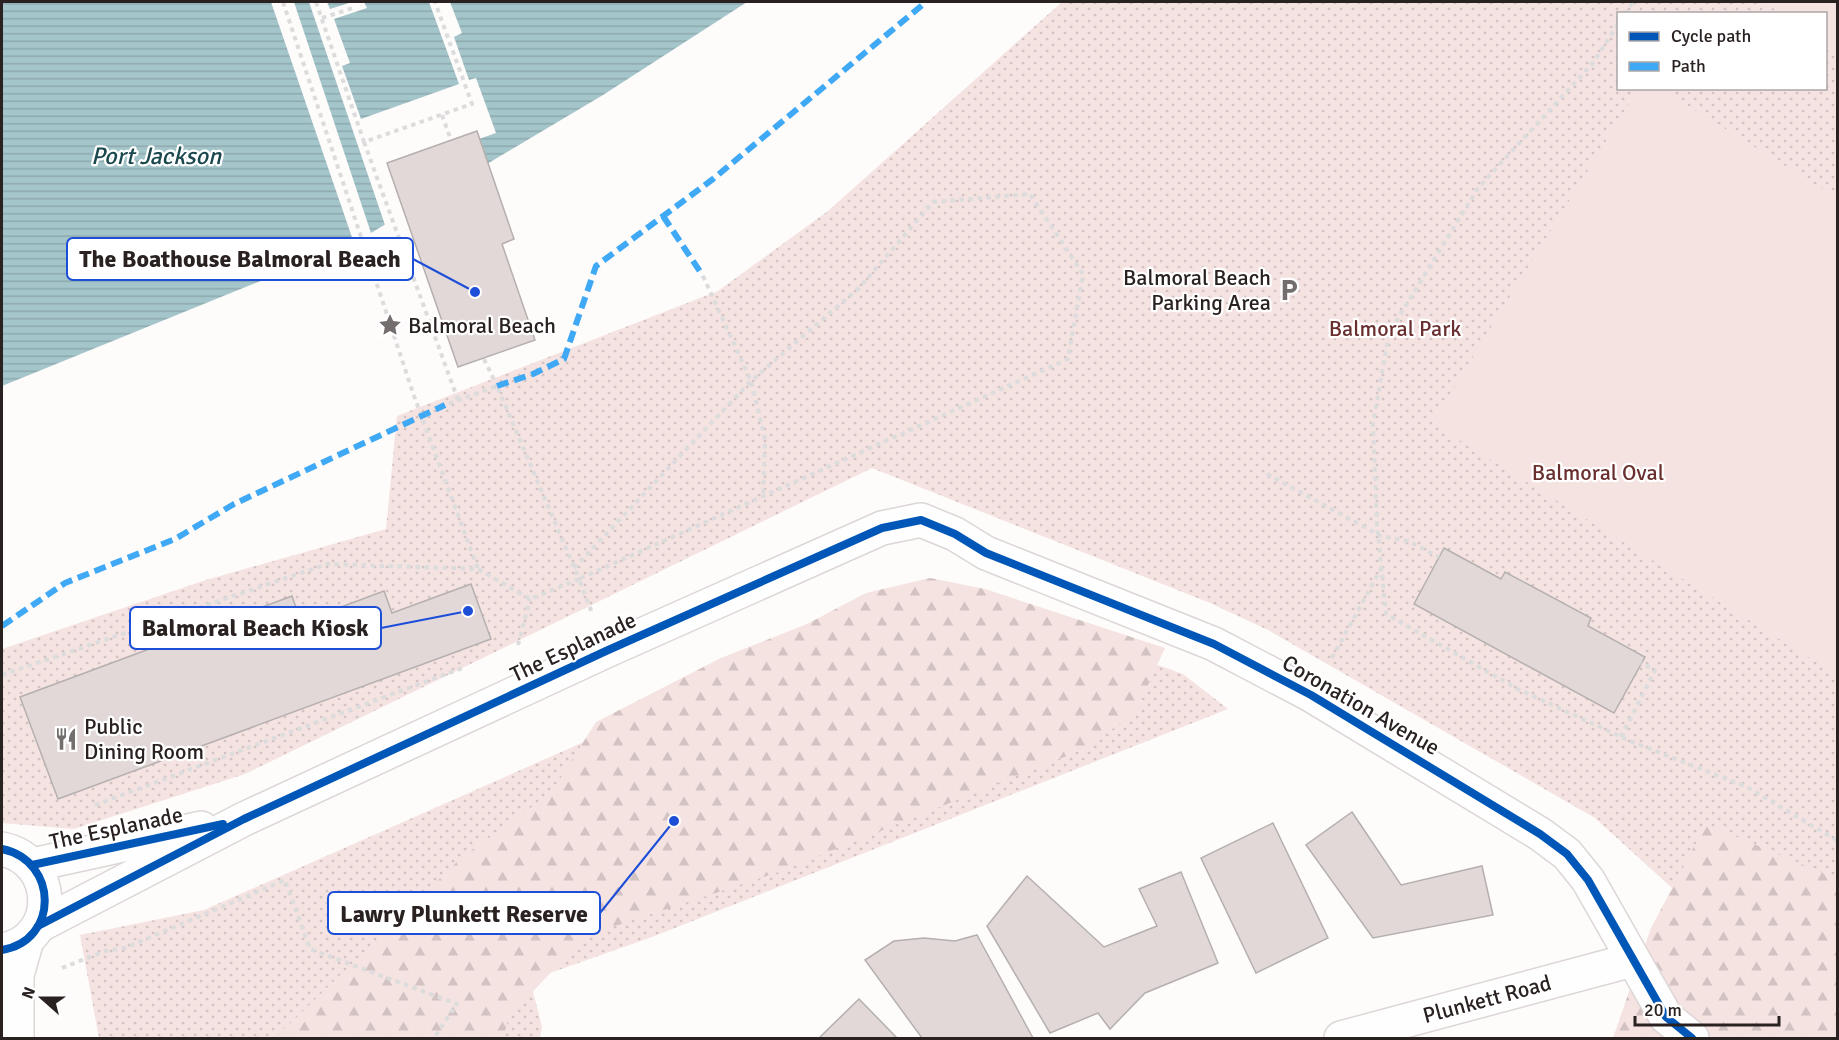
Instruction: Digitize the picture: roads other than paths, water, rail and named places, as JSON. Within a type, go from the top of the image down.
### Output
[{"type":"street","name":"The Esplanade","points":[[22,939],[244,819],[606,651],[882,528],[921,520]]},
{"type":"street","name":"Coronation Avenue","points":[[921,520],[955,534],[986,553],[1214,644],[1311,695],[1390,741],[1540,834],[1567,854],[1588,880],[1666,1017],[1692,1038]]},
{"type":"street","name":"The Esplanade","points":[[32,865],[244,819]]},
{"type":"street","points":[[2,849],[19,855],[32,865],[41,878],[45,894],[44,911],[22,939],[11,1023]]},
{"type":"street","name":"Plunkett Road","points":[[1341,1038],[1632,960]]},
{"type":"water","name":"Port Jackson","points":[[2,2],[747,2],[603,95],[354,243],[2,386]]},
{"type":"place","name":"Balmoral Beach Parking Area","points":[[1289,290]]},
{"type":"place","name":"The Boathouse Balmoral Beach","points":[[475,292]]},
{"type":"place","name":"Balmoral Beach","points":[[390,325]]},
{"type":"place","name":"Balmoral Beach Kiosk","points":[[468,611]]},
{"type":"place","name":"Public Dining Room","points":[[66,739]]},
{"type":"place","name":"Lawry Plunkett Reserve","points":[[674,821]]},
{"type":"park label","name":"Balmoral Park","points":[[1395,328]]},
{"type":"park label","name":"Balmoral Oval","points":[[1598,472]]}]
